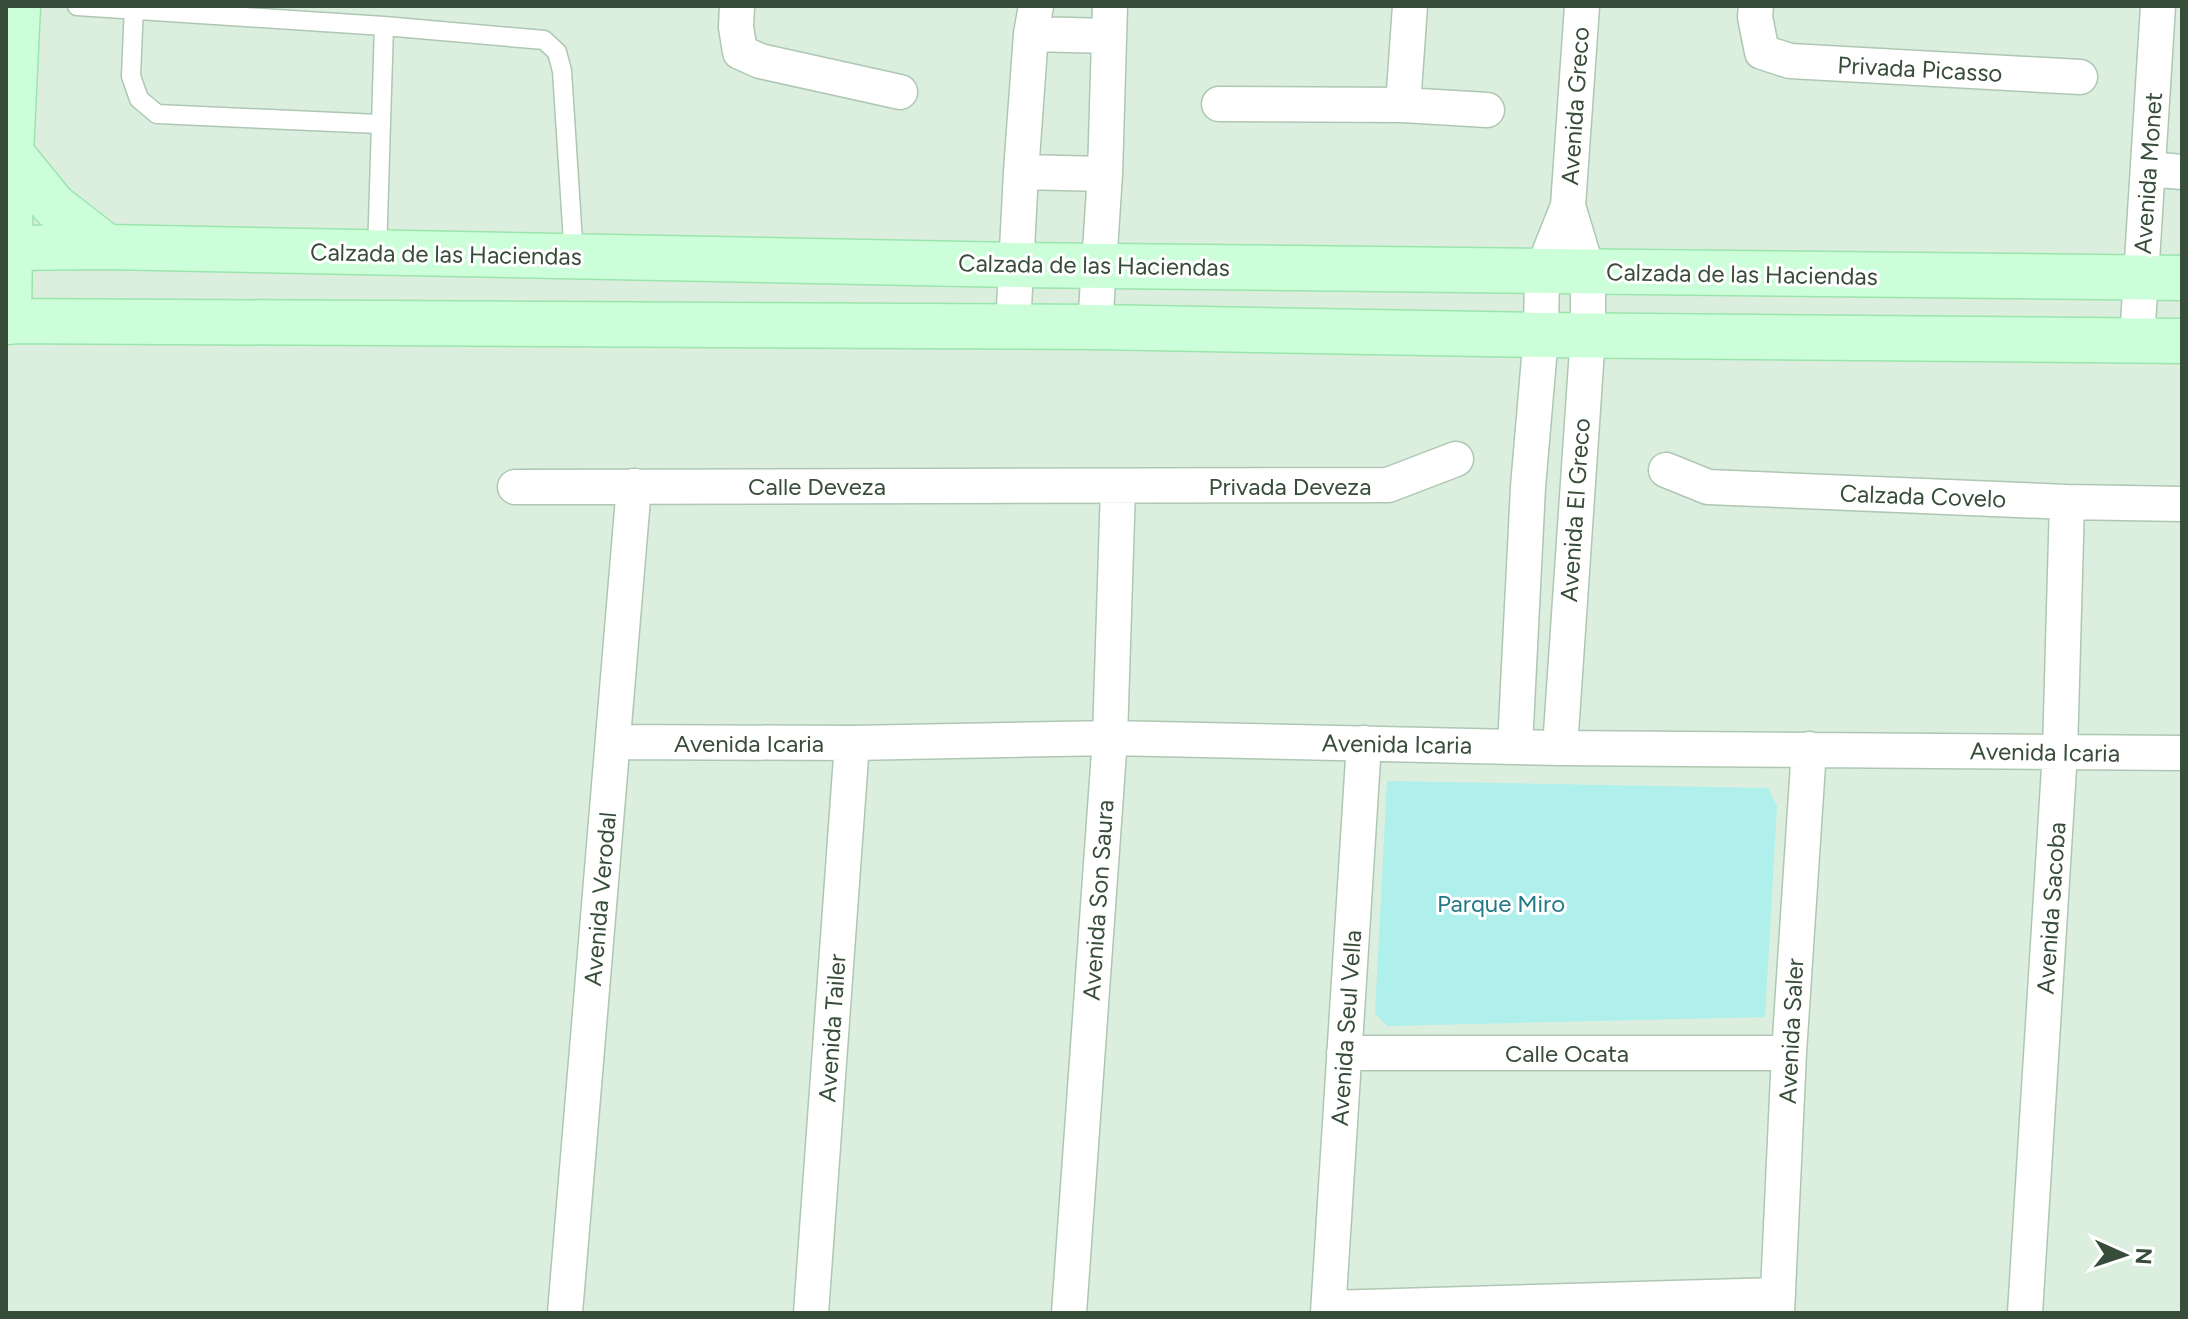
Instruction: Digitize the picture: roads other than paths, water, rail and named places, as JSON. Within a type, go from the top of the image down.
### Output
[{"type":"main road","points":[[18,6],[7,322],[1095,327],[2182,341]]},
{"type":"main road","points":[[11,153],[54,206],[107,247]]},
{"type":"main road","name":"Calzada de las Haciendas","points":[[8,248],[107,247],[1016,265],[2162,278]]},
{"type":"street","points":[[737,6],[740,52],[760,61],[900,92]]},
{"type":"street","points":[[1403,105],[1410,6]]},
{"type":"street","name":"Avenida Greco","points":[[1542,271],[1568,206],[1582,6]]},
{"type":"street","name":"Privada Picasso","points":[[1756,6],[1755,17],[1762,52],[1790,61],[2080,77]]},
{"type":"street","name":"Avenida Monet","points":[[2137,340],[2162,278],[2148,169],[2169,56],[2158,6]]},
{"type":"street","points":[[1013,327],[1021,172],[1034,20],[1109,21],[1105,174],[1095,327]]},
{"type":"street","points":[[1219,104],[1403,105],[1487,110]]},
{"type":"street","points":[[2148,169],[2182,172]]},
{"type":"street","points":[[1021,172],[1105,174]]},
{"type":"street","name":"Avenida Greco","points":[[1568,206],[1588,272]]},
{"type":"street","name":"Avenida El Greco","points":[[1515,746],[1528,487],[1541,335],[1542,271]]},
{"type":"street","name":"Avenida El Greco","points":[[1560,748],[1588,335],[1588,272]]},
{"type":"street","points":[[1536,383],[1583,385]]},
{"type":"street","name":"Privada Deveza","points":[[1118,487],[1388,485],[1456,459]]},
{"type":"street","name":"Calzada Covelo","points":[[1666,470],[1708,487],[2182,504]]},
{"type":"street","name":"Avenida Verodal","points":[[565,1313],[634,486]]},
{"type":"street","name":"Calle Deveza","points":[[515,487],[1118,487]]},
{"type":"street","name":"Avenida Son Saura","points":[[1069,1313],[1110,738],[1118,487]]},
{"type":"street","points":[[1528,487],[1576,492]]},
{"type":"street","name":"Avenida Sacoba","points":[[2025,1313],[2060,752],[2067,502]]},
{"type":"street","name":"Avenida Icaria","points":[[613,742],[852,743],[1110,738],[1560,748],[2182,753]]},
{"type":"street","name":"Avenida Tailer","points":[[811,1313],[852,743]]},
{"type":"street","name":"Avenida Seul Vella","points":[[1329,1311],[1364,743]]},
{"type":"street","name":"Avenida Saler","points":[[1778,1304],[1789,1053],[1809,749]]},
{"type":"street","name":"Calle Ocata","points":[[1344,1053],[1789,1053]]},
{"type":"street","points":[[1329,1311],[1778,1304]]},
{"type":"lane","points":[[77,6],[134,7],[544,40],[557,52],[562,71],[574,257]]},
{"type":"lane","points":[[134,7],[131,76],[139,99],[157,114],[379,124]]},
{"type":"lane","points":[[377,253],[384,26]]},
{"type":"park label","name":"Parque Miro","points":[[1501,903]]}]
